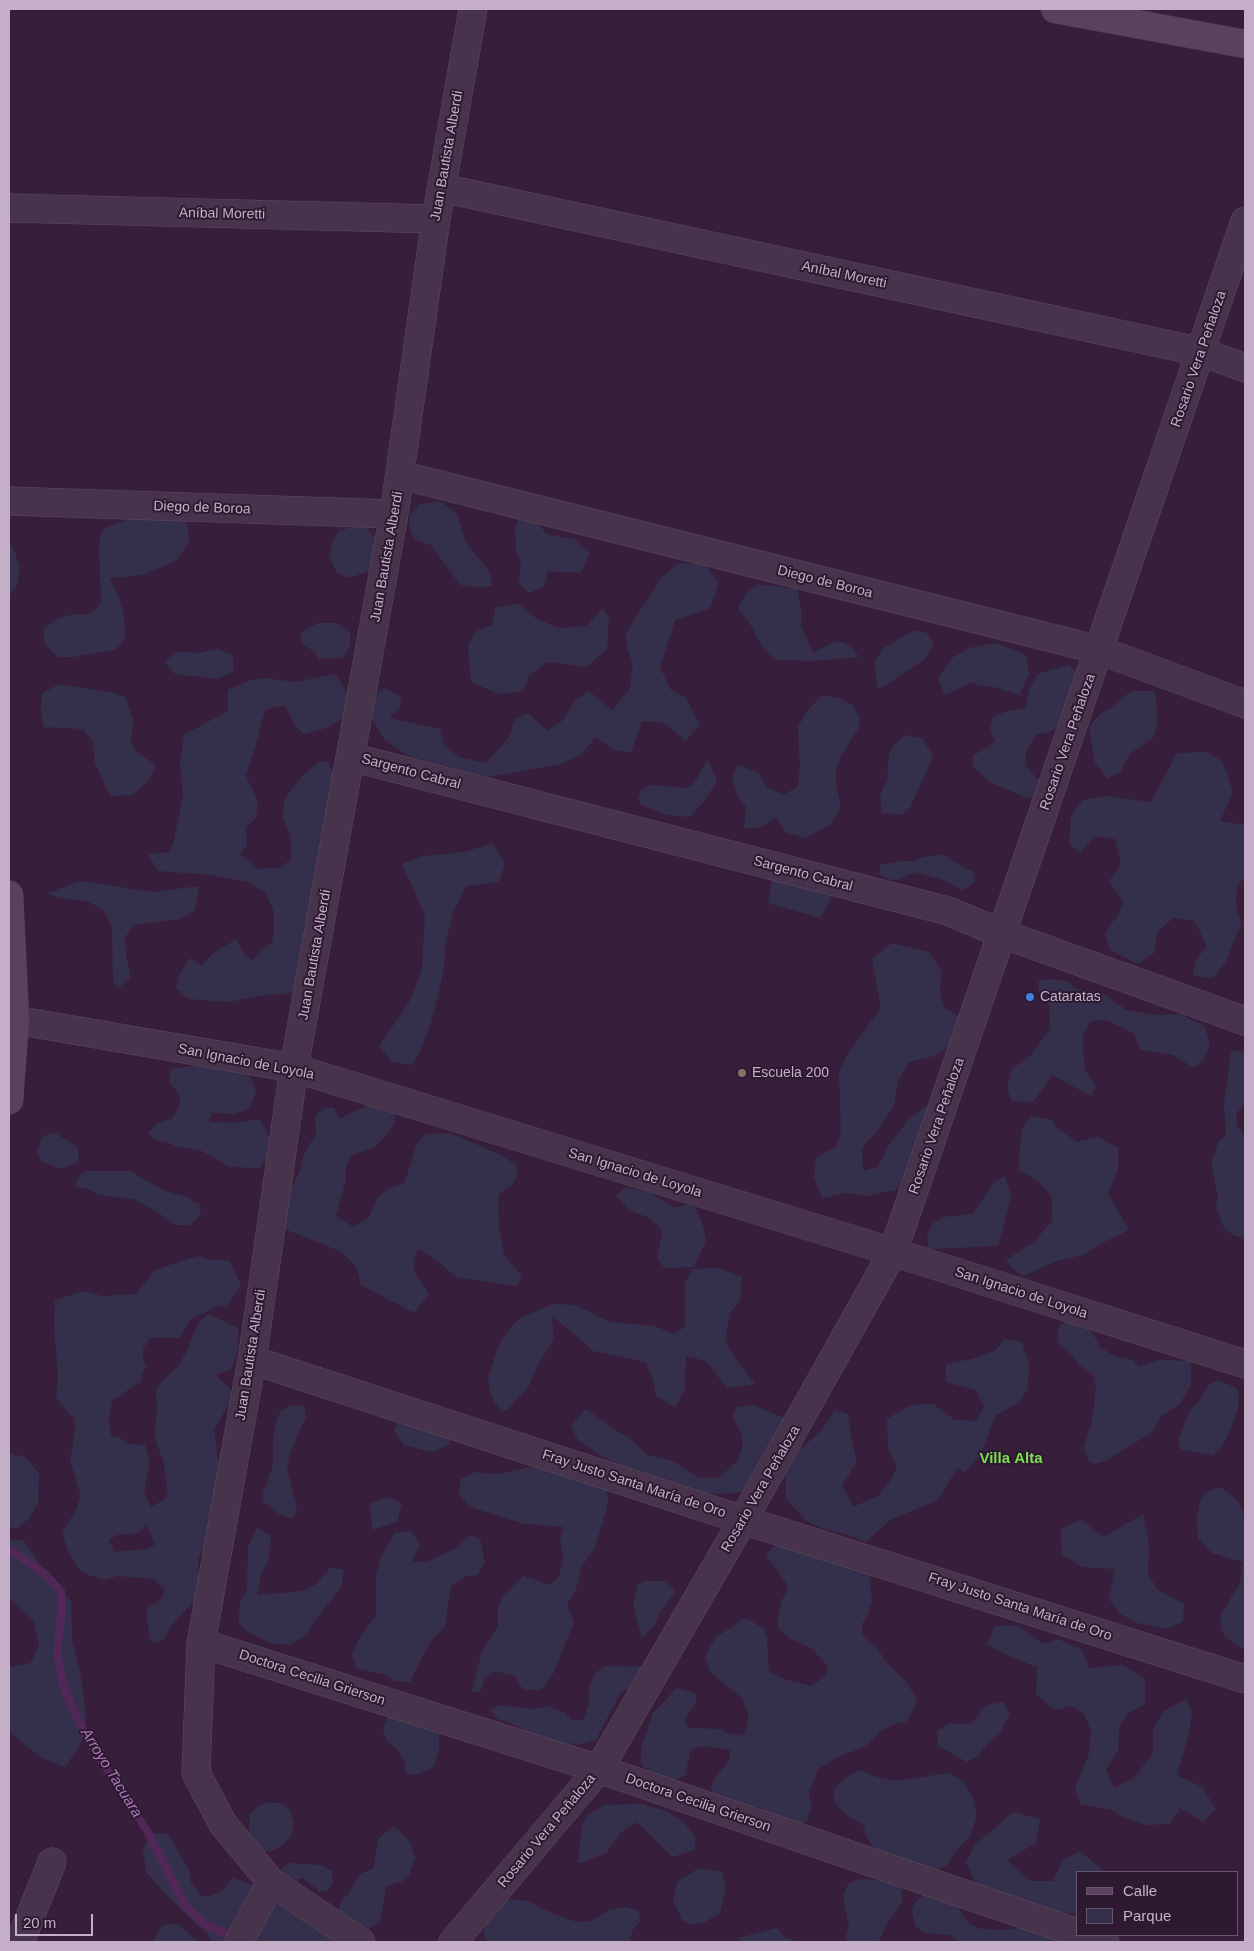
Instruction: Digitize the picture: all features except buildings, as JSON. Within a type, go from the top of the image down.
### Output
[{"type":"main road","points":[[1055,9],[1245,44]]},
{"type":"main road","points":[[9,895],[12,1019],[9,1100]]},
{"type":"street","name":"Juan Bautista Alberdi","points":[[361,1942],[271,1882],[223,1824],[196,1773],[201,1643],[252,1360],[294,1068],[401,475],[436,219],[473,9]]},
{"type":"street","name":"Aníbal Moretti","points":[[442,188],[1202,352],[1245,368]]},
{"type":"street","name":"Aníbal Moretti","points":[[9,208],[436,219]]},
{"type":"street","name":"Rosario Vera Peñaloza","points":[[453,1942],[598,1769],[743,1520],[893,1252],[1202,352],[1245,221]]},
{"type":"street","name":"Diego de Boroa","points":[[401,475],[1099,650],[1245,704]]},
{"type":"street","name":"Diego de Boroa","points":[[9,501],[394,514]]},
{"type":"street","name":"Sargento Cabral","points":[[351,757],[948,911],[1003,934],[1245,1021]]},
{"type":"street","name":"San Ignacio de Loyola","points":[[12,1019],[294,1068],[893,1252],[1245,1364]]},
{"type":"street","name":"Fray Justo Santa María de Oro","points":[[252,1360],[743,1520],[1245,1679]]},
{"type":"street","name":"Doctora Cecilia Grierson","points":[[201,1643],[598,1769],[1076,1932]]},
{"type":"street","points":[[20,1942],[52,1862]]},
{"type":"street","points":[[239,1942],[271,1882]]},
{"type":"street","points":[[1086,1936],[1105,1942]]},
{"type":"green space","points":[[441,502],[457,514],[466,543],[490,572],[492,585],[482,588],[460,585],[431,545],[416,540],[412,535],[409,524],[410,514],[420,504]]},
{"type":"green space","points":[[164,514],[186,521],[190,540],[177,560],[143,575],[110,578],[121,603],[125,638],[116,650],[73,657],[57,657],[44,642],[44,629],[57,619],[74,614],[89,614],[96,609],[101,601],[99,549],[101,532],[111,525],[129,519]]},
{"type":"green space","points":[[520,518],[538,524],[548,535],[574,539],[590,553],[581,573],[548,571],[544,586],[529,593],[519,583],[521,564],[516,550],[515,528]]},
{"type":"green space","points":[[355,526],[365,527],[379,542],[380,558],[367,572],[348,578],[337,573],[329,554],[332,543],[339,531]]},
{"type":"green space","points":[[9,541],[15,552],[20,570],[17,585],[9,597]]},
{"type":"green space","points":[[679,563],[704,564],[719,583],[710,608],[675,620],[660,667],[670,689],[685,697],[700,724],[686,741],[664,723],[642,721],[631,752],[616,751],[596,737],[581,754],[561,764],[490,777],[466,774],[451,767],[424,761],[405,754],[384,739],[371,717],[373,696],[384,688],[401,697],[400,707],[389,718],[440,729],[443,744],[459,757],[486,763],[509,737],[515,719],[528,713],[547,731],[562,721],[575,701],[589,691],[612,711],[630,688],[633,663],[627,648],[626,633],[661,578]]},
{"type":"green space","points":[[758,584],[797,589],[802,615],[801,626],[813,653],[836,641],[850,645],[859,657],[813,661],[775,660],[762,647],[752,627],[738,608],[745,595]]},
{"type":"green space","points":[[519,604],[537,619],[559,628],[586,626],[602,609],[609,617],[607,649],[586,667],[547,662],[529,676],[523,691],[499,694],[471,682],[468,646],[475,632],[492,625],[495,608]]},
{"type":"green space","points":[[318,623],[338,623],[350,632],[350,647],[342,658],[318,659],[315,652],[302,644],[301,632]]},
{"type":"green space","points":[[914,630],[927,633],[934,644],[925,659],[878,690],[874,664],[882,649]]},
{"type":"green space","points":[[996,643],[1026,655],[1029,674],[1019,695],[994,687],[978,685],[973,682],[945,695],[938,678],[952,658],[969,648]]},
{"type":"green space","points":[[217,649],[233,655],[234,671],[217,679],[175,674],[165,663],[174,652],[200,653]]},
{"type":"green space","points":[[1068,665],[1081,675],[1065,720],[1052,731],[1036,735],[1026,753],[1025,765],[1039,781],[1041,794],[1027,798],[990,782],[973,767],[973,755],[995,741],[990,728],[993,717],[1007,711],[1025,708],[1030,687],[1038,674]]},
{"type":"green space","points":[[336,674],[351,701],[344,717],[330,727],[304,734],[296,727],[285,705],[265,710],[246,776],[258,801],[256,818],[246,827],[247,845],[240,854],[257,869],[280,868],[291,859],[291,840],[282,815],[285,798],[303,775],[319,762],[327,761],[333,772],[334,783],[303,991],[278,995],[269,994],[229,1002],[189,999],[176,988],[179,975],[190,958],[201,966],[212,954],[237,939],[242,951],[251,961],[272,942],[274,912],[265,892],[247,882],[211,875],[158,871],[148,854],[170,852],[174,840],[183,796],[180,763],[184,735],[228,711],[228,690],[248,681],[264,678],[295,682]]},
{"type":"green space","points":[[60,684],[113,693],[126,698],[134,723],[130,740],[135,751],[156,765],[148,781],[133,795],[110,796],[95,763],[93,742],[83,729],[44,727],[41,710],[42,693]]},
{"type":"green space","points":[[1131,691],[1155,691],[1158,722],[1153,738],[1131,753],[1120,772],[1108,779],[1095,763],[1089,727],[1100,714],[1112,707]]},
{"type":"green space","points":[[822,695],[838,698],[853,705],[860,718],[858,729],[841,756],[836,769],[836,786],[841,806],[831,824],[806,838],[785,832],[776,817],[762,827],[744,829],[746,807],[738,798],[732,777],[737,765],[758,772],[766,787],[784,795],[798,786],[800,767],[798,727],[808,710]]},
{"type":"green space","points":[[905,735],[922,738],[933,756],[910,808],[902,815],[882,813],[880,795],[887,780],[889,754],[895,744]]},
{"type":"green space","points":[[1208,752],[1223,762],[1233,792],[1220,821],[1245,825],[1245,877],[1237,886],[1236,905],[1241,923],[1226,962],[1213,978],[1193,976],[1195,960],[1207,947],[1195,921],[1173,918],[1158,931],[1154,953],[1138,964],[1110,950],[1105,935],[1110,925],[1118,916],[1123,902],[1109,881],[1121,864],[1115,839],[1095,836],[1080,853],[1069,844],[1071,815],[1083,800],[1104,796],[1151,802],[1177,753]]},
{"type":"green space","points":[[708,759],[717,781],[705,800],[690,817],[666,815],[641,805],[638,798],[641,790],[650,785],[684,788],[693,785]]},
{"type":"green space","points":[[493,843],[505,864],[499,882],[466,886],[453,913],[445,945],[444,970],[431,1023],[420,1051],[413,1065],[392,1062],[379,1046],[408,1004],[422,969],[425,915],[402,864],[424,856],[465,852]]},
{"type":"green space","points":[[944,854],[973,872],[975,882],[962,891],[946,881],[915,872],[897,880],[887,879],[879,874],[880,865],[900,861],[915,861],[923,857]]},
{"type":"green space","points":[[773,873],[824,879],[831,899],[820,918],[768,903]]},
{"type":"green space","points":[[81,881],[153,892],[199,886],[195,910],[181,919],[134,925],[125,937],[126,955],[131,978],[118,988],[113,981],[112,928],[104,910],[87,901],[59,898],[47,893]]},
{"type":"green space","points":[[892,943],[929,952],[942,971],[940,991],[944,1008],[967,1022],[956,1041],[934,1056],[909,1062],[898,1081],[894,1106],[877,1131],[862,1148],[863,1171],[878,1167],[889,1145],[910,1118],[936,1099],[917,1171],[895,1190],[866,1196],[845,1193],[822,1198],[814,1177],[816,1157],[836,1147],[841,1132],[839,1071],[849,1052],[881,1008],[872,959]]},
{"type":"green space","points":[[1051,979],[1069,982],[1077,990],[1103,993],[1126,1010],[1154,1015],[1180,1014],[1205,1026],[1210,1046],[1204,1059],[1194,1068],[1173,1055],[1141,1050],[1134,1034],[1107,1020],[1090,1021],[1083,1036],[1083,1053],[1086,1072],[1096,1085],[1091,1096],[1052,1075],[1033,1102],[1011,1101],[1007,1087],[1012,1069],[1030,1056],[1050,1029],[1049,1004],[1039,995],[1038,989],[1039,981]]},
{"type":"green space","points":[[1231,1050],[1245,1053],[1245,1101],[1236,1115],[1237,1125],[1245,1138],[1245,1238],[1233,1235],[1224,1228],[1216,1207],[1218,1196],[1211,1164],[1218,1143],[1226,1135],[1224,1103]]},
{"type":"green space","points":[[219,1063],[244,1065],[256,1092],[247,1110],[232,1114],[212,1113],[209,1122],[235,1123],[260,1119],[272,1144],[267,1153],[267,1159],[259,1168],[229,1167],[202,1151],[173,1146],[173,1144],[153,1139],[148,1133],[158,1123],[173,1118],[180,1105],[179,1094],[169,1082],[171,1069]]},
{"type":"green space","points":[[377,1098],[396,1110],[394,1124],[383,1139],[373,1148],[352,1155],[346,1165],[346,1180],[336,1216],[353,1227],[368,1218],[378,1197],[390,1188],[404,1184],[417,1144],[425,1134],[450,1133],[499,1154],[516,1165],[518,1175],[512,1185],[499,1194],[498,1205],[499,1226],[504,1254],[522,1277],[517,1286],[456,1277],[418,1248],[413,1262],[415,1274],[429,1294],[414,1313],[361,1285],[357,1268],[342,1252],[287,1230],[280,1223],[284,1199],[291,1190],[300,1171],[304,1154],[316,1134],[315,1116],[324,1108],[334,1108],[339,1119],[366,1106]]},
{"type":"green space","points":[[1031,1116],[1052,1120],[1057,1128],[1077,1142],[1098,1137],[1118,1148],[1118,1169],[1108,1194],[1129,1230],[1083,1255],[1057,1261],[1023,1276],[1012,1268],[1006,1260],[1034,1242],[1052,1221],[1052,1197],[1039,1182],[1018,1169],[1022,1128]]},
{"type":"green space","points":[[55,1133],[77,1147],[79,1162],[61,1169],[41,1161],[37,1150],[43,1136]]},
{"type":"green space","points":[[88,1171],[132,1171],[139,1177],[165,1191],[190,1198],[192,1201],[199,1203],[201,1214],[190,1225],[174,1225],[165,1217],[134,1199],[99,1195],[86,1188],[78,1188],[75,1185],[77,1180],[81,1174]]},
{"type":"green space","points":[[1005,1176],[1011,1197],[998,1246],[929,1249],[927,1237],[932,1224],[943,1217],[973,1214],[994,1182]]},
{"type":"green space","points":[[626,1187],[651,1193],[674,1208],[693,1203],[702,1222],[706,1240],[694,1267],[666,1268],[662,1265],[657,1257],[662,1236],[661,1228],[647,1217],[631,1211],[616,1196]]},
{"type":"green space","points":[[198,1256],[206,1259],[230,1261],[241,1285],[226,1308],[219,1305],[190,1320],[180,1338],[150,1338],[143,1349],[143,1362],[147,1365],[142,1375],[141,1383],[138,1383],[112,1401],[109,1418],[111,1436],[119,1437],[128,1444],[145,1445],[150,1462],[144,1492],[151,1507],[168,1495],[164,1464],[154,1435],[157,1413],[156,1388],[179,1365],[188,1349],[198,1323],[208,1314],[238,1328],[238,1350],[231,1369],[216,1375],[235,1394],[214,1429],[217,1455],[223,1478],[213,1540],[201,1552],[198,1560],[199,1596],[170,1627],[164,1639],[154,1643],[150,1640],[146,1610],[162,1598],[165,1589],[153,1579],[117,1576],[106,1580],[89,1575],[86,1572],[80,1571],[68,1552],[62,1532],[75,1512],[81,1496],[70,1461],[75,1421],[73,1416],[56,1397],[58,1376],[54,1325],[55,1300],[85,1291],[102,1296],[136,1294],[155,1270]],"holes":[[[147,1525],[155,1545],[147,1549],[114,1552],[109,1540],[117,1535],[139,1533]]]},
{"type":"green space","points":[[718,1268],[742,1277],[740,1301],[731,1311],[725,1339],[730,1351],[755,1384],[727,1388],[706,1361],[686,1356],[685,1389],[675,1407],[656,1396],[653,1380],[646,1362],[593,1351],[552,1316],[554,1340],[538,1364],[529,1386],[509,1408],[502,1412],[494,1401],[488,1378],[499,1344],[520,1318],[553,1304],[576,1305],[609,1322],[655,1326],[673,1334],[685,1327],[685,1283],[693,1269]]},
{"type":"green space","points":[[1071,1317],[1092,1332],[1100,1347],[1114,1356],[1133,1360],[1139,1367],[1159,1360],[1191,1361],[1191,1385],[1179,1405],[1161,1416],[1153,1431],[1105,1461],[1094,1464],[1088,1460],[1084,1448],[1092,1421],[1096,1389],[1093,1375],[1078,1364],[1072,1355],[1057,1341],[1059,1326]]},
{"type":"green space","points":[[1005,1339],[1022,1342],[1029,1365],[1028,1389],[1019,1402],[995,1416],[981,1454],[965,1473],[957,1468],[938,1500],[890,1520],[866,1542],[843,1533],[823,1529],[805,1520],[786,1498],[786,1473],[797,1453],[822,1429],[835,1410],[848,1414],[857,1462],[842,1485],[853,1507],[878,1496],[891,1480],[897,1466],[888,1449],[887,1419],[911,1405],[933,1404],[955,1420],[976,1421],[984,1407],[976,1390],[946,1382],[946,1364],[972,1359],[995,1351]]},
{"type":"green space","points":[[1218,1380],[1237,1388],[1239,1398],[1238,1408],[1231,1429],[1221,1448],[1213,1456],[1180,1449],[1178,1440],[1190,1410],[1198,1403],[1209,1385]]},
{"type":"green space","points":[[291,1405],[304,1406],[306,1417],[290,1452],[287,1470],[297,1507],[293,1519],[279,1514],[262,1501],[273,1465],[273,1438],[276,1423],[280,1412]]},
{"type":"green space","points":[[753,1405],[787,1419],[757,1465],[754,1482],[743,1492],[699,1493],[629,1469],[601,1456],[578,1440],[571,1426],[586,1409],[629,1438],[648,1455],[673,1461],[699,1478],[720,1477],[738,1460],[742,1448],[742,1435],[733,1417],[736,1407]]},
{"type":"green space","points":[[399,1419],[447,1424],[450,1444],[432,1452],[404,1445],[394,1431]]},
{"type":"green space","points":[[9,1453],[25,1457],[39,1473],[38,1503],[30,1517],[18,1528],[9,1527]]},
{"type":"green space","points":[[552,1456],[604,1480],[608,1499],[595,1548],[582,1566],[576,1589],[567,1605],[574,1622],[553,1674],[541,1690],[523,1690],[515,1676],[495,1671],[485,1679],[480,1692],[472,1691],[482,1651],[498,1626],[498,1609],[503,1596],[523,1576],[550,1585],[559,1576],[563,1559],[560,1539],[564,1527],[524,1524],[470,1507],[459,1495],[461,1479],[476,1472],[498,1474],[530,1467]]},
{"type":"green space","points":[[1220,1487],[1237,1500],[1244,1520],[1245,1649],[1233,1643],[1225,1636],[1222,1631],[1220,1616],[1240,1583],[1243,1562],[1212,1553],[1198,1538],[1197,1518],[1201,1498],[1209,1491]]},
{"type":"green space","points":[[387,1497],[402,1503],[397,1522],[372,1530],[370,1503]]},
{"type":"green space","points":[[1143,1514],[1149,1546],[1148,1574],[1158,1590],[1184,1604],[1183,1621],[1167,1629],[1137,1623],[1119,1613],[1109,1599],[1115,1569],[1082,1567],[1062,1554],[1061,1529],[1081,1520],[1104,1537]]},
{"type":"green space","points":[[257,1527],[271,1536],[268,1561],[261,1574],[257,1595],[303,1591],[315,1585],[331,1567],[344,1570],[341,1587],[313,1623],[307,1635],[289,1645],[270,1643],[246,1631],[238,1621],[241,1599],[247,1591],[248,1547]]},
{"type":"green space","points":[[411,1531],[420,1544],[411,1563],[428,1561],[445,1554],[459,1546],[470,1535],[480,1538],[485,1563],[477,1575],[466,1576],[451,1586],[445,1626],[430,1642],[410,1682],[395,1681],[386,1675],[356,1668],[352,1654],[363,1632],[376,1616],[376,1575],[380,1559],[395,1533]]},
{"type":"green space","points":[[9,1539],[24,1541],[49,1578],[71,1601],[72,1641],[81,1676],[86,1715],[82,1742],[65,1767],[42,1758],[9,1732],[9,1667],[31,1663],[39,1645],[34,1621],[12,1600],[9,1600]]},
{"type":"green space","points":[[773,1546],[796,1547],[868,1566],[872,1601],[868,1615],[862,1624],[862,1634],[876,1647],[888,1664],[908,1684],[917,1701],[907,1721],[895,1724],[881,1731],[865,1747],[839,1756],[818,1769],[809,1792],[811,1807],[807,1821],[790,1828],[777,1827],[766,1810],[754,1806],[732,1807],[719,1804],[711,1788],[715,1778],[730,1759],[730,1750],[705,1746],[691,1749],[685,1776],[675,1780],[658,1779],[641,1764],[641,1749],[653,1713],[676,1688],[697,1694],[695,1705],[684,1720],[689,1728],[722,1729],[726,1733],[744,1736],[749,1716],[742,1698],[710,1672],[705,1656],[716,1637],[740,1620],[748,1619],[764,1629],[767,1639],[769,1672],[787,1680],[811,1686],[826,1676],[828,1666],[811,1648],[790,1639],[777,1627],[781,1602],[788,1589],[785,1581],[766,1555]]},
{"type":"green space","points":[[644,1581],[665,1581],[676,1591],[659,1614],[654,1626],[642,1637],[634,1610],[634,1600],[637,1585]]},
{"type":"green space","points":[[995,1626],[1019,1626],[1043,1644],[1058,1639],[1081,1649],[1089,1668],[1123,1665],[1145,1679],[1145,1704],[1127,1714],[1119,1726],[1118,1751],[1106,1769],[1114,1788],[1134,1778],[1153,1753],[1153,1730],[1164,1711],[1186,1699],[1192,1713],[1189,1733],[1177,1775],[1202,1787],[1216,1809],[1203,1822],[1180,1808],[1170,1824],[1145,1825],[1120,1816],[1112,1810],[1080,1804],[1075,1787],[1089,1754],[1091,1731],[1084,1714],[1071,1706],[1055,1710],[1036,1695],[1037,1667],[987,1645]]},
{"type":"green space","points":[[604,1666],[651,1667],[638,1684],[620,1693],[596,1740],[578,1745],[571,1743],[563,1745],[530,1734],[517,1726],[498,1719],[490,1711],[499,1705],[532,1709],[547,1706],[564,1712],[573,1721],[584,1719],[589,1703],[589,1687],[594,1675]]},
{"type":"green space","points":[[1003,1702],[1010,1714],[1000,1733],[986,1745],[978,1756],[967,1762],[938,1746],[937,1731],[948,1724],[971,1724],[987,1705]]},
{"type":"green space","points":[[389,1713],[439,1721],[439,1751],[433,1768],[418,1774],[406,1774],[405,1762],[397,1750],[386,1740],[383,1730]]},
{"type":"green space","points":[[859,1770],[877,1777],[896,1781],[948,1773],[964,1782],[973,1798],[977,1817],[970,1836],[955,1852],[946,1866],[928,1871],[911,1861],[899,1861],[876,1851],[866,1836],[864,1826],[847,1815],[835,1803],[833,1790],[844,1779]]},
{"type":"green space","points":[[267,1803],[280,1803],[290,1810],[294,1823],[291,1836],[281,1846],[269,1852],[258,1851],[251,1839],[249,1830],[250,1814],[257,1807]]},
{"type":"green space","points":[[642,1804],[666,1811],[683,1821],[695,1837],[695,1850],[672,1857],[637,1822],[621,1832],[606,1853],[578,1863],[582,1826],[587,1815],[604,1805]]},
{"type":"green space","points":[[1013,1812],[1040,1819],[1036,1843],[1007,1860],[1030,1881],[1053,1881],[1063,1860],[1080,1851],[1101,1871],[1076,1871],[1076,1914],[1052,1911],[995,1897],[976,1883],[966,1863],[974,1846]]},
{"type":"green space","points":[[394,1826],[409,1840],[415,1857],[409,1875],[401,1882],[386,1886],[380,1922],[361,1933],[338,1913],[341,1901],[349,1893],[360,1874],[374,1868],[378,1839]]},
{"type":"green space","points":[[151,1834],[168,1834],[189,1870],[191,1883],[201,1896],[210,1896],[222,1891],[232,1878],[259,1887],[230,1942],[212,1942],[208,1935],[170,1899],[146,1872],[143,1849]]},
{"type":"green space","points":[[290,1863],[321,1865],[332,1871],[333,1883],[327,1891],[320,1892],[303,1878],[298,1879],[298,1886],[279,1878],[281,1869]]},
{"type":"green space","points":[[699,1868],[722,1872],[726,1888],[720,1913],[705,1922],[690,1925],[682,1920],[673,1900],[677,1882]]},
{"type":"green space","points":[[859,1879],[883,1881],[902,1888],[902,1902],[889,1920],[878,1942],[845,1942],[849,1926],[843,1896],[848,1884]]},
{"type":"green space","points":[[929,1893],[955,1901],[969,1924],[981,1929],[1005,1930],[1028,1926],[1075,1942],[959,1942],[951,1935],[925,1933],[916,1927],[912,1911],[914,1904],[922,1895]]},
{"type":"green space","points":[[508,1899],[528,1901],[556,1915],[577,1922],[591,1921],[609,1910],[626,1907],[639,1911],[640,1921],[632,1931],[630,1941],[636,1942],[488,1942],[484,1936],[486,1918],[492,1905]]},
{"type":"green space","points":[[292,1903],[354,1942],[259,1942],[256,1938],[274,1905]]},
{"type":"green space","points":[[178,1924],[198,1942],[154,1942],[162,1925]]},
{"type":"green space","points":[[777,1928],[784,1937],[801,1942],[739,1942],[738,1938]]},
{"type":"waterway","name":"Arroyo Tacuara","points":[[9,1549],[45,1574],[61,1591],[62,1608],[57,1651],[63,1685],[88,1741],[148,1832],[185,1906],[206,1925],[226,1934]]},
{"type":"place","name":"Cataratas","points":[[1030,997]]},
{"type":"place","name":"Escuela 200","points":[[742,1073]]},
{"type":"district","name":"Villa Alta","points":[[1011,1459]]}]
